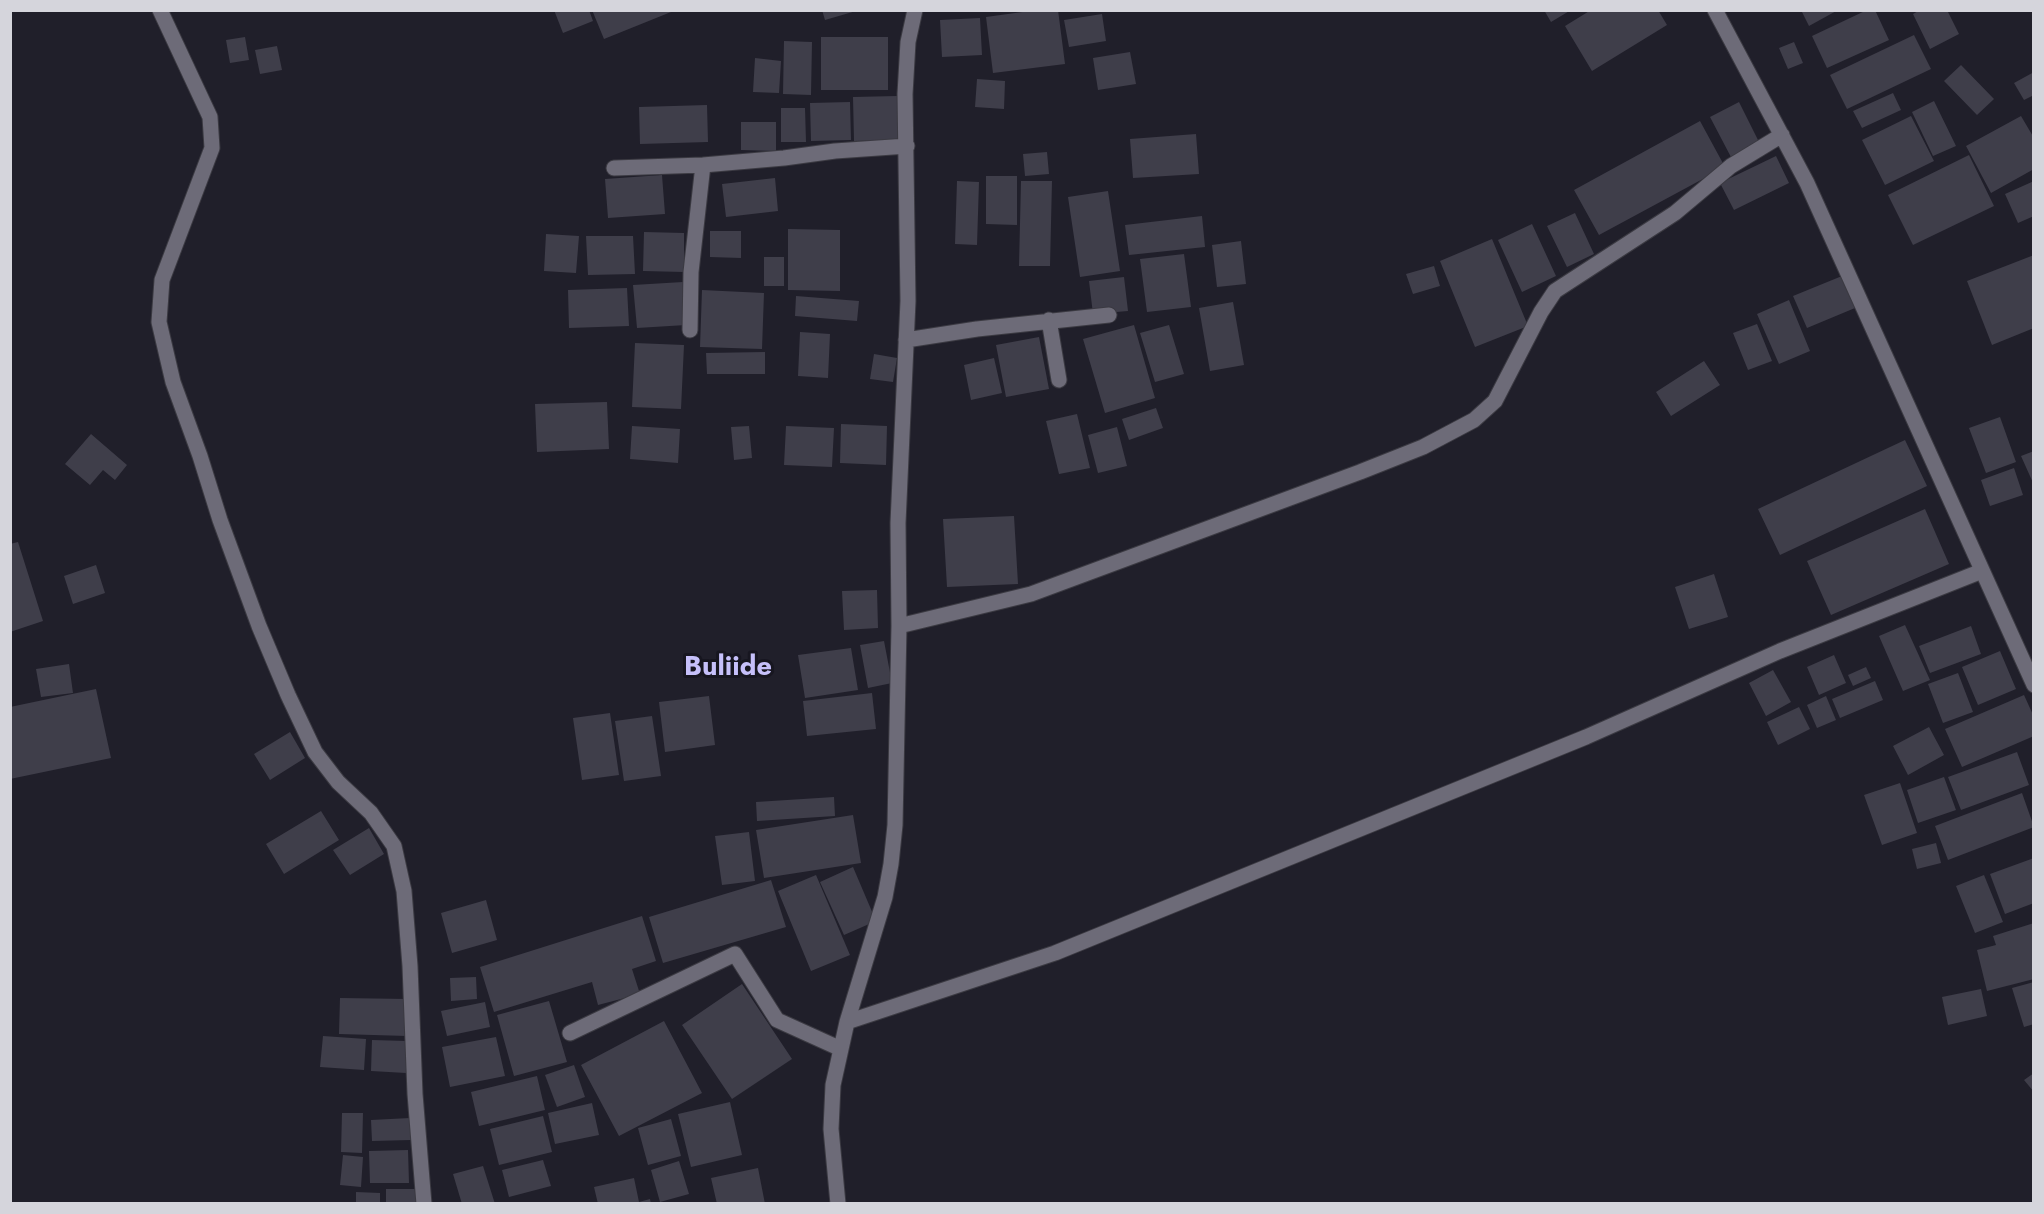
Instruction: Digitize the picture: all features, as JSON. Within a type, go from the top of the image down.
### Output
[{"type":"street","points":[[160,10],[210,117],[212,148],[162,280],[159,322],[173,382],[220,520],[259,626],[288,695],[315,752],[338,782],[371,813],[394,846],[404,891],[410,966],[415,1094],[424,1203]]},
{"type":"street","points":[[838,1203],[831,1129],[833,1084],[847,1022],[880,918],[891,864],[895,825],[897,523],[908,301],[906,94],[908,42],[915,10]]},
{"type":"street","points":[[1715,10],[1807,183],[2034,685]]},
{"type":"street","points":[[898,626],[1031,594],[1360,472],[1423,447],[1474,420],[1495,401],[1541,312],[1555,291],[1675,213],[1731,166],[1782,135]]},
{"type":"street","points":[[614,168],[703,165],[907,146]]},
{"type":"street","points":[[690,330],[691,272],[703,165]]},
{"type":"street","points":[[906,340],[1109,315]]},
{"type":"street","points":[[1049,321],[1059,380]]},
{"type":"street","points":[[847,1022],[1055,953],[1586,737],[1780,651],[1982,571]]},
{"type":"street","points":[[570,1033],[735,954],[777,1020],[841,1049]]},
{"type":"building","points":[[554,10],[589,10],[593,21],[563,33]]},
{"type":"building","points":[[592,10],[670,10],[671,12],[604,39]]},
{"type":"building","points":[[822,10],[856,10],[856,11],[825,20]]},
{"type":"building","points":[[1037,10],[1058,10],[1065,64],[993,73],[986,17]]},
{"type":"building","points":[[1544,10],[1571,10],[1551,22]]},
{"type":"building","points":[[1591,10],[1658,10],[1667,25],[1592,71],[1565,26]]},
{"type":"building","points":[[1801,10],[1838,10],[1809,26]]},
{"type":"building","points":[[1867,10],[1875,10],[1889,40],[1827,68],[1812,36]]},
{"type":"building","points":[[1920,10],[1947,10],[1959,34],[1930,49],[1913,14]]},
{"type":"building","points":[[1102,14],[1106,41],[1069,47],[1064,20]]},
{"type":"building","points":[[980,18],[982,55],[942,57],[940,20]]},
{"type":"building","points":[[1914,35],[1931,69],[1847,109],[1830,75]]},
{"type":"building","points":[[245,37],[249,60],[230,63],[226,40]]},
{"type":"building","points":[[821,37],[888,37],[888,90],[821,90]]},
{"type":"building","points":[[784,41],[812,42],[811,95],[783,94]]},
{"type":"building","points":[[1794,42],[1803,63],[1788,69],[1779,48]]},
{"type":"building","points":[[277,46],[282,70],[260,74],[255,50]]},
{"type":"building","points":[[1130,52],[1136,84],[1098,90],[1093,58]]},
{"type":"building","points":[[755,58],[781,61],[779,93],[753,92]]},
{"type":"building","points":[[1961,65],[1994,99],[1977,115],[1944,81]]},
{"type":"building","points":[[2034,72],[2034,95],[2024,100],[2014,83]]},
{"type":"building","points":[[977,79],[1005,81],[1004,109],[975,107]]},
{"type":"building","points":[[1893,93],[1901,110],[1862,128],[1853,111]]},
{"type":"building","points":[[897,96],[898,140],[854,141],[853,97]]},
{"type":"building","points":[[1934,101],[1956,146],[1933,156],[1912,112]]},
{"type":"building","points":[[850,102],[851,140],[811,141],[810,103]]},
{"type":"building","points":[[1739,102],[1760,144],[1732,159],[1710,117]]},
{"type":"building","points":[[707,105],[708,142],[640,144],[639,107]]},
{"type":"building","points":[[781,108],[805,108],[806,142],[781,142]]},
{"type":"building","points":[[1911,116],[1934,161],[1885,185],[1862,140]]},
{"type":"building","points":[[2021,116],[2034,138],[2034,169],[1991,193],[1966,146]]},
{"type":"building","points":[[1700,121],[1725,167],[1599,235],[1574,190]]},
{"type":"building","points":[[741,122],[776,122],[776,151],[741,150]]},
{"type":"building","points":[[1196,134],[1199,174],[1133,178],[1130,139]]},
{"type":"building","points":[[1047,152],[1049,174],[1025,176],[1023,154]]},
{"type":"building","points":[[1969,155],[1994,206],[1913,245],[1888,195]]},
{"type":"building","points":[[1776,156],[1789,183],[1734,210],[1720,183]]},
{"type":"building","points":[[662,175],[665,214],[608,218],[605,179]]},
{"type":"building","points":[[986,176],[1017,176],[1017,225],[986,224]]},
{"type":"building","points":[[775,178],[778,211],[726,217],[722,184]]},
{"type":"building","points":[[957,181],[979,182],[977,245],[955,244]]},
{"type":"building","points":[[1021,181],[1052,181],[1050,266],[1019,266]]},
{"type":"building","points":[[2034,181],[2034,216],[2018,223],[2005,194]]},
{"type":"building","points":[[1108,191],[1120,271],[1080,277],[1068,197]]},
{"type":"building","points":[[1575,213],[1594,254],[1567,267],[1547,226]]},
{"type":"building","points":[[1202,216],[1205,247],[1129,255],[1125,225]]},
{"type":"building","points":[[1532,224],[1556,276],[1522,292],[1498,240]]},
{"type":"building","points":[[788,229],[840,230],[840,291],[788,290]]},
{"type":"building","points":[[710,231],[741,231],[741,258],[710,257]]},
{"type":"building","points":[[644,232],[684,233],[684,272],[643,271]]},
{"type":"building","points":[[546,234],[579,236],[576,273],[544,271]]},
{"type":"building","points":[[586,236],[633,236],[635,274],[588,275]]},
{"type":"building","points":[[1492,239],[1528,326],[1475,347],[1440,261]]},
{"type":"building","points":[[1241,241],[1246,284],[1217,287],[1212,245]]},
{"type":"building","points":[[1184,254],[1191,307],[1147,312],[1140,259]]},
{"type":"building","points":[[2034,255],[2034,328],[1992,345],[1967,281]]},
{"type":"building","points":[[764,257],[784,257],[784,286],[764,286]]},
{"type":"building","points":[[1434,266],[1440,286],[1413,294],[1406,274]]},
{"type":"building","points":[[1842,276],[1855,308],[1807,328],[1793,296]]},
{"type":"building","points":[[1124,277],[1128,311],[1093,314],[1089,281]]},
{"type":"building","points":[[683,282],[686,325],[637,328],[633,285]]},
{"type":"building","points":[[627,288],[629,326],[569,328],[568,290]]},
{"type":"building","points":[[702,290],[764,293],[762,349],[700,347]]},
{"type":"building","points":[[796,296],[859,301],[857,321],[795,316]]},
{"type":"building","points":[[1789,300],[1810,351],[1779,364],[1757,314]]},
{"type":"building","points":[[1233,302],[1244,365],[1210,371],[1199,308]]},
{"type":"building","points":[[1757,324],[1772,361],[1748,370],[1733,333]]},
{"type":"building","points":[[1134,325],[1155,398],[1105,413],[1083,339]]},
{"type":"building","points":[[1169,325],[1184,374],[1155,382],[1140,333]]},
{"type":"building","points":[[800,332],[830,334],[828,378],[798,376]]},
{"type":"building","points":[[1039,337],[1049,389],[1006,397],[996,345]]},
{"type":"building","points":[[635,343],[684,345],[681,409],[632,407]]},
{"type":"building","points":[[765,352],[765,374],[707,374],[706,353]]},
{"type":"building","points":[[874,354],[897,358],[893,382],[870,379]]},
{"type":"building","points":[[994,358],[1002,393],[971,400],[964,365]]},
{"type":"building","points":[[1704,361],[1720,385],[1671,416],[1656,392]]},
{"type":"building","points":[[607,402],[609,449],[537,452],[535,404]]},
{"type":"building","points":[[1156,408],[1163,428],[1129,440],[1122,419]]},
{"type":"building","points":[[1077,414],[1090,468],[1059,474],[1046,421]]},
{"type":"building","points":[[2000,417],[2016,462],[1986,473],[1969,428]]},
{"type":"building","points":[[841,424],[887,426],[886,465],[840,463]]},
{"type":"building","points":[[632,426],[680,429],[678,463],[630,459]]},
{"type":"building","points":[[749,426],[752,458],[734,460],[731,427]]},
{"type":"building","points":[[786,426],[834,428],[832,467],[784,465]]},
{"type":"building","points":[[1117,427],[1127,466],[1098,473],[1088,435]]},
{"type":"building","points":[[91,434],[127,465],[115,480],[103,470],[90,485],[65,464]]},
{"type":"building","points":[[1905,440],[1927,486],[1780,555],[1758,509]]},
{"type":"building","points":[[2034,451],[2034,485],[2021,456]]},
{"type":"building","points":[[2014,468],[2023,495],[1990,506],[1981,480]]},
{"type":"building","points":[[1925,509],[1949,564],[1831,615],[1807,561]]},
{"type":"building","points":[[1014,516],[1018,584],[947,587],[943,519]]},
{"type":"building","points":[[18,542],[43,621],[10,632],[10,544]]},
{"type":"building","points":[[96,565],[105,593],[73,604],[64,576]]},
{"type":"building","points":[[1714,574],[1728,617],[1689,629],[1675,587]]},
{"type":"building","points":[[877,590],[878,628],[844,630],[842,591]]},
{"type":"building","points":[[1905,625],[1930,680],[1903,691],[1879,636]]},
{"type":"building","points":[[1971,626],[1981,654],[1930,673],[1919,646]]},
{"type":"building","points":[[884,641],[892,683],[868,688],[860,645]]},
{"type":"building","points":[[851,648],[858,690],[805,698],[798,655]]},
{"type":"building","points":[[2000,651],[2016,689],[1978,705],[1962,667]]},
{"type":"building","points":[[1834,655],[1846,683],[1819,695],[1807,667]]},
{"type":"building","points":[[69,664],[73,693],[41,697],[36,669]]},
{"type":"building","points":[[1866,667],[1871,678],[1853,686],[1848,675]]},
{"type":"building","points":[[1773,670],[1791,702],[1766,716],[1749,683]]},
{"type":"building","points":[[1958,673],[1973,712],[1943,723],[1928,684]]},
{"type":"building","points":[[1875,681],[1883,700],[1840,718],[1832,699]]},
{"type":"building","points":[[96,689],[111,758],[10,779],[10,707]]},
{"type":"building","points":[[872,693],[876,729],[807,736],[803,701]]},
{"type":"building","points":[[2024,695],[2034,717],[2034,736],[1962,767],[1945,729]]},
{"type":"building","points":[[709,696],[715,745],[665,752],[659,702]]},
{"type":"building","points":[[1826,696],[1836,720],[1817,728],[1807,705]]},
{"type":"building","points":[[1799,707],[1810,729],[1778,745],[1767,722]]},
{"type":"building","points":[[610,713],[619,775],[582,780],[573,718]]},
{"type":"building","points":[[652,716],[661,776],[624,781],[615,721]]},
{"type":"building","points":[[1929,727],[1944,755],[1908,775],[1893,746]]},
{"type":"building","points":[[290,732],[305,758],[270,780],[254,754]]},
{"type":"building","points":[[2017,752],[2029,785],[1961,810],[1948,777]]},
{"type":"building","points":[[1944,777],[1956,810],[1918,823],[1907,790]]},
{"type":"building","points":[[1900,783],[1917,833],[1882,845],[1864,795]]},
{"type":"building","points":[[2022,793],[2034,827],[1948,860],[1935,826]]},
{"type":"building","points":[[834,797],[835,816],[757,821],[756,802]]},
{"type":"building","points":[[321,811],[339,840],[284,874],[266,844]]},
{"type":"building","points":[[853,815],[861,863],[764,878],[756,830]]},
{"type":"building","points":[[369,828],[384,854],[350,875],[333,850]]},
{"type":"building","points":[[749,832],[755,881],[722,885],[715,836]]},
{"type":"building","points":[[1936,843],[1941,863],[1917,869],[1912,849]]},
{"type":"building","points":[[2034,858],[2034,903],[2005,914],[1990,874]]},
{"type":"building","points":[[853,867],[876,921],[844,935],[820,882]]},
{"type":"building","points":[[816,875],[850,955],[811,971],[778,891]]},
{"type":"building","points":[[1984,875],[2003,922],[1975,933],[1956,886]]},
{"type":"building","points":[[771,880],[786,927],[663,963],[649,917]]},
{"type":"building","points":[[486,900],[497,940],[452,953],[441,913]]},
{"type":"building","points":[[642,916],[656,961],[632,969],[640,994],[598,1005],[592,982],[494,1012],[480,967]]},
{"type":"building","points":[[2034,923],[2034,979],[1987,991],[1977,950],[1996,945],[1993,936]]},
{"type":"building","points":[[476,977],[477,999],[451,1001],[450,978]]},
{"type":"building","points":[[2034,982],[2034,1024],[2024,1027],[2012,988]]},
{"type":"building","points":[[742,984],[792,1059],[732,1099],[682,1025]]},
{"type":"building","points":[[1981,989],[1987,1016],[1948,1025],[1942,997]]},
{"type":"building","points":[[340,998],[408,999],[407,1036],[339,1034]]},
{"type":"building","points":[[549,1001],[567,1062],[514,1076],[497,1015]]},
{"type":"building","points":[[485,1002],[490,1027],[447,1036],[441,1011]]},
{"type":"building","points":[[664,1021],[702,1093],[619,1136],[581,1065]]},
{"type":"building","points":[[323,1036],[366,1039],[364,1070],[320,1067]]},
{"type":"building","points":[[496,1037],[505,1076],[450,1087],[442,1047]]},
{"type":"building","points":[[372,1040],[407,1041],[406,1073],[371,1071]]},
{"type":"building","points":[[574,1065],[585,1097],[557,1107],[545,1075]]},
{"type":"building","points":[[2034,1073],[2034,1092],[2024,1080]]},
{"type":"building","points":[[537,1076],[545,1110],[479,1126],[471,1092]]},
{"type":"building","points":[[730,1102],[742,1155],[691,1167],[678,1114]]},
{"type":"building","points":[[592,1103],[599,1135],[555,1144],[548,1113]]},
{"type":"building","points":[[342,1113],[363,1113],[362,1153],[341,1152]]},
{"type":"building","points":[[543,1116],[552,1152],[499,1165],[490,1129]]},
{"type":"building","points":[[410,1118],[411,1140],[372,1141],[371,1120]]},
{"type":"building","points":[[671,1119],[681,1156],[648,1165],[638,1128]]},
{"type":"building","points":[[408,1150],[409,1183],[370,1183],[369,1151]]},
{"type":"building","points":[[343,1155],[363,1157],[361,1187],[340,1185]]},
{"type":"building","points":[[543,1160],[551,1186],[509,1197],[502,1170]]},
{"type":"building","points":[[679,1161],[689,1194],[660,1202],[651,1170]]},
{"type":"building","points":[[483,1166],[495,1204],[462,1204],[453,1174]]},
{"type":"building","points":[[758,1168],[765,1204],[717,1204],[711,1178]]},
{"type":"building","points":[[634,1178],[639,1202],[650,1199],[651,1204],[598,1204],[594,1187]]},
{"type":"building","points":[[386,1189],[417,1189],[417,1204],[386,1204]]},
{"type":"building","points":[[356,1192],[380,1193],[380,1204],[356,1204]]},
{"type":"district","name":"Buliide","points":[[728,668]]}]
